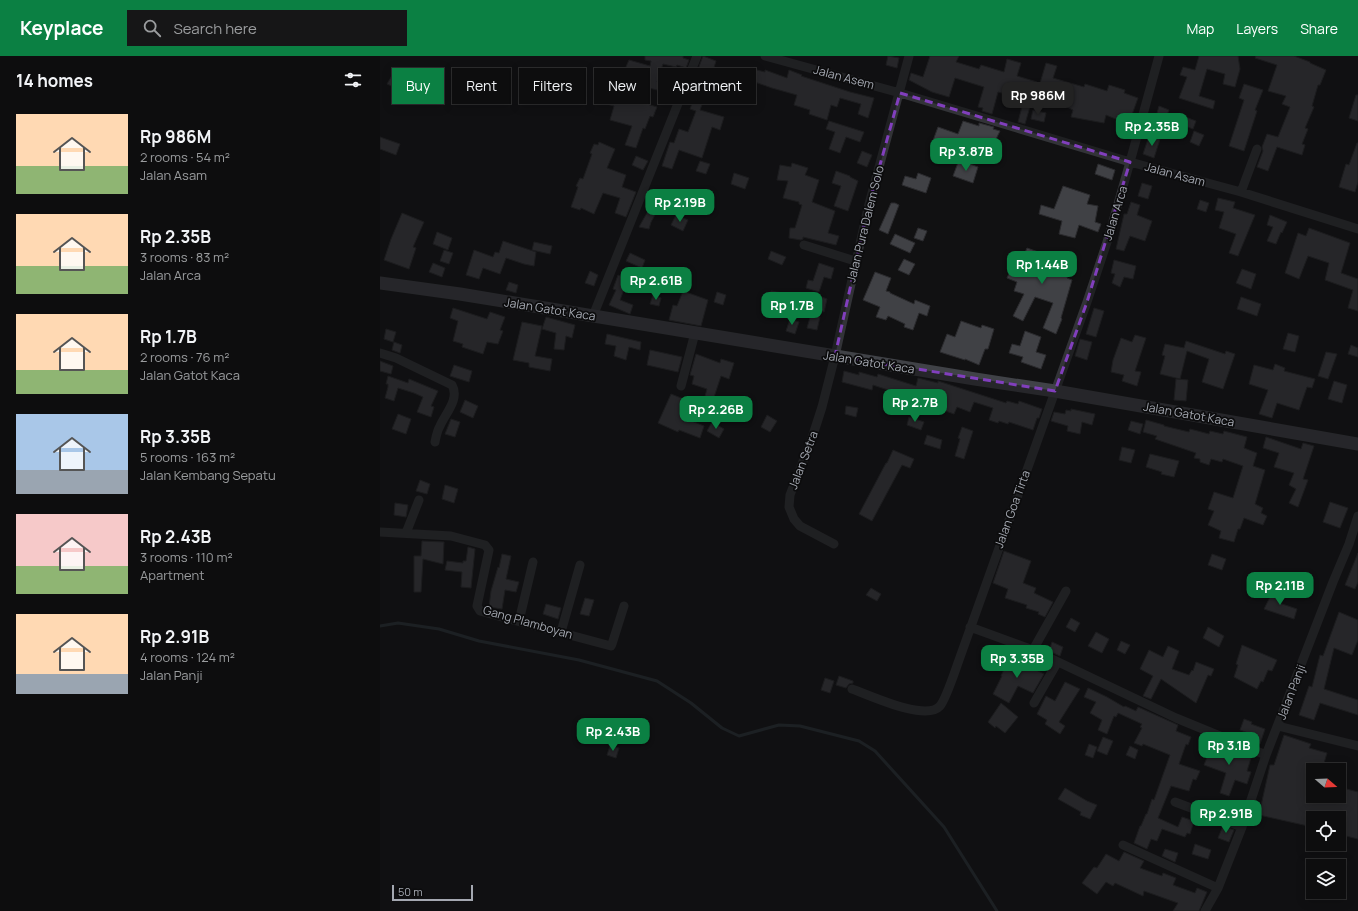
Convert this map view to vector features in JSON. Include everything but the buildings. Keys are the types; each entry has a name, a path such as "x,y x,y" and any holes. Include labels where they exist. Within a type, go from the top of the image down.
{"main road":[{"name":"Jalan Gatot Kaca","path":"380,283 460,294 1054,391 1358,444"}],"street":[{"path":"593,316 697,56"},
{"name":"Jalan Asem","path":"765,56 900,93"},
{"name":"Jalan Pura Dalem Solo","path":"835,356 868,208 909,56"},
{"name":"Jalan Arca","path":"1054,391 1089,295 1130,162 1160,56"},
{"name":"Jalan Asam","path":"900,93 1130,162 1241,192 1358,229"},
{"path":"1241,192 1256,149"},
{"path":"804,245 855,261"},
{"path":"682,386 695,333"},
{"path":"380,353 396,358 452,385 454,389 452,405 439,427 435,442"},
{"name":"Jalan Setra","path":"834,544 800,526 794,520 789,502 790,495 812,438 835,356"},
{"name":"Jalan Goa Tirta","path":"852,689 910,710 921,712 937,708 942,702 1054,391"},
{"path":"406,533 419,500"},
{"name":"Jalan Panji","path":"1205,911 1218,888 1242,828 1266,755 1333,582 1354,546 1358,516"},
{"name":"Gang Plamboyan","path":"380,532 451,536 486,545 489,550 477,606 480,611 612,645 624,606"},
{"path":"519,620 533,562"},
{"path":"561,632 580,565"},
{"path":"1033,650 1066,591"},
{"path":"970,627 1033,650 1176,718 1266,755"},
{"path":"1034,702 1057,662"},
{"path":"1278,726 1358,746"},
{"path":"1175,802 1242,828"},
{"path":"1123,845 1218,888"}],"highlighted area":[{"path":"900,93 1130,162 1087,302 1055,391 835,356 868,208"}],"waterway":[{"path":"380,626 398,623 439,629 479,641 579,660 657,681 691,703 722,728 739,736 779,725 800,726 859,741 875,751 944,827 997,911"}]}
